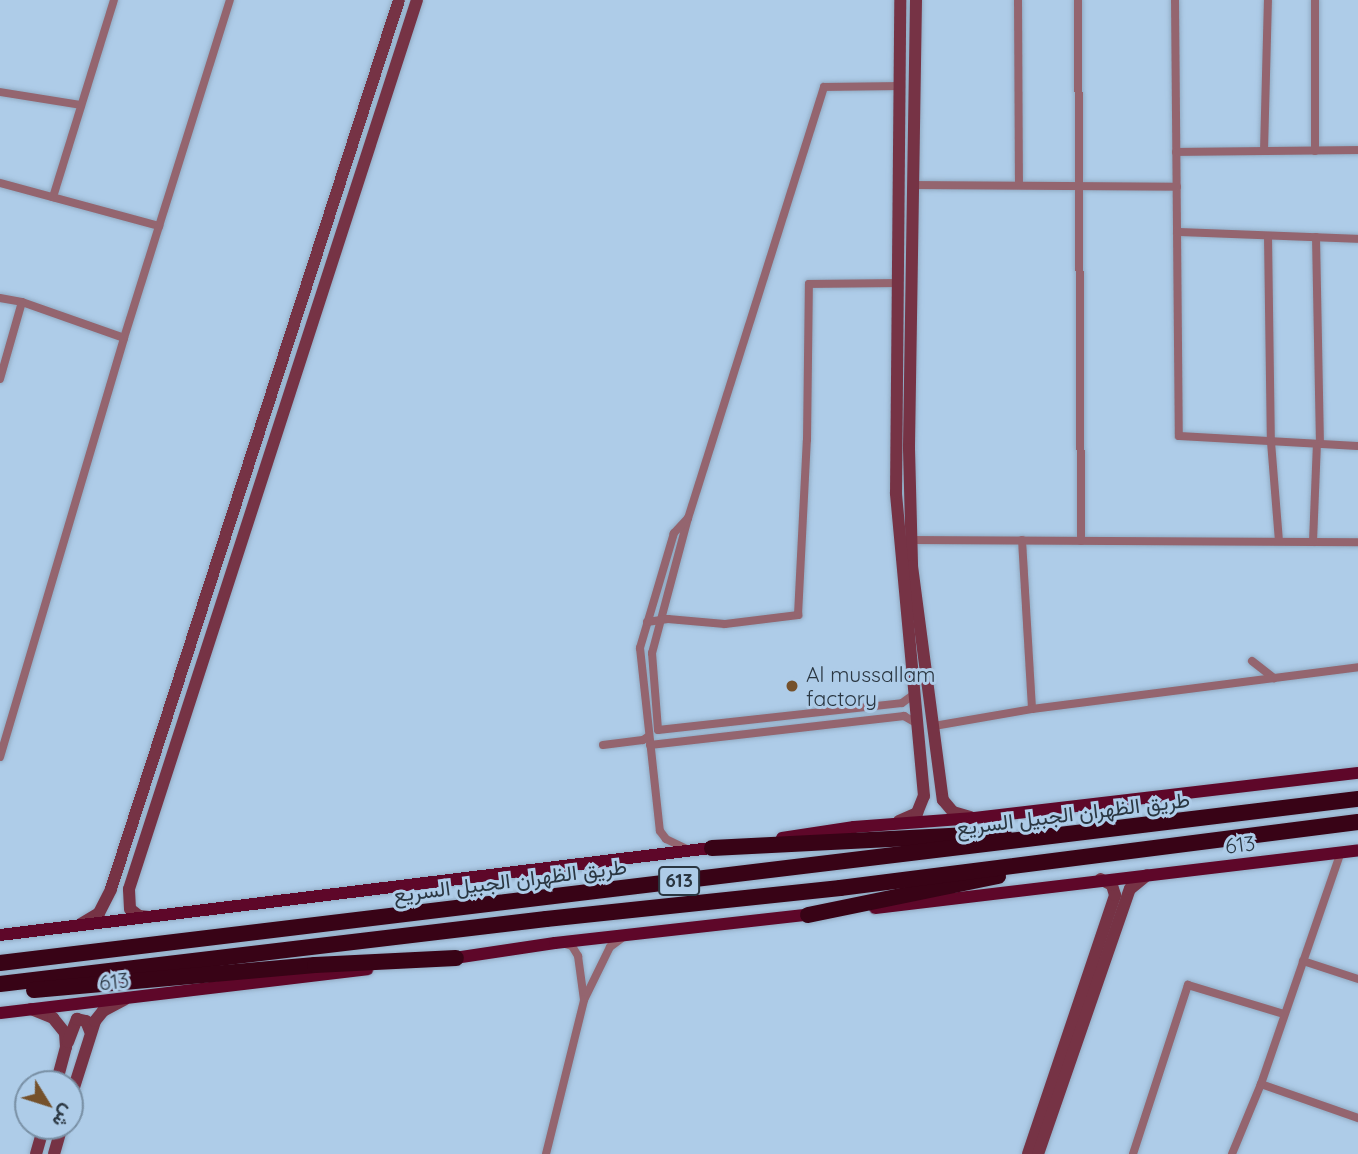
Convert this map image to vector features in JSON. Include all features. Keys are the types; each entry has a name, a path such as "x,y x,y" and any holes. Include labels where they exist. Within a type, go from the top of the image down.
{"highway":[{"name":"طريق الظهران الجبيل السريع","path":"0,962 547,895 835,864 1358,799"},
{"path":"712,848 972,835 1195,818"},
{"name":"طريق الظهران الجبيل السريع","path":"0,984 546,919 840,888 1129,849 1358,822"},
{"path":"808,915 1129,849"},
{"path":"0,991 315,965 456,958"}],"main road":[{"path":"0,935 890,824 974,818 1358,773"},
{"name":"613","path":"0,1013 124,1000 555,943 1358,850"}],"street":[{"path":"53,197 114,0"},
{"path":"0,757 124,338 230,0"},
{"path":"76,926 92,920 99,913 111,889 399,0"},
{"path":"149,917 139,916 130,909 129,889 417,0"},
{"path":"890,824 909,818 922,806 924,796 896,493 900,0"},
{"path":"916,0 909,449 912,566 943,800 953,812 974,818"},
{"path":"1018,0 1019,185"},
{"path":"1078,0 1081,541"},
{"path":"1175,0 1180,436 1358,446"},
{"path":"1264,151 1268,0"},
{"path":"1315,0 1315,151"},
{"path":"658,730 652,653 688,518 824,87 899,86"},
{"path":"0,92 81,105"},
{"path":"1176,152 1358,150"},
{"path":"340,181 347,174 352,178 342,210 342,232"},
{"path":"0,183 159,226"},
{"path":"913,185 1177,187"},
{"path":"1177,232 1358,239"},
{"path":"1268,236 1271,442 1279,541"},
{"path":"1313,542 1318,444 1317,237"},
{"path":"647,622 661,619 725,624 798,615 807,440 810,284 897,283"},
{"path":"0,298 22,302 124,338"},
{"path":"0,379 22,302"},
{"path":"294,325 282,379 288,384 295,379"},
{"path":"688,518 674,533 640,648 660,831 666,839 689,850"},
{"path":"911,540 1358,542"},
{"path":"1022,540 1032,709"},
{"path":"1252,661 1274,678"},
{"path":"934,726 1032,709 1358,667"},
{"path":"649,738 658,730 902,703 913,695"},
{"path":"827,724 842,710"},
{"path":"603,745 649,738 904,716 916,723"},
{"path":"1232,1154 1261,1084 1341,852"},
{"path":"1038,1154 1130,889 1136,880 1147,874"},
{"path":"1028,1154 1115,895 1112,885 1100,879"},
{"path":"111,889 114,898 119,900 129,889"},
{"path":"546,1154 584,1000 611,947 630,934"},
{"path":"555,943 572,946 579,956 584,1000"},
{"path":"1303,961 1358,979"},
{"path":"1133,1154 1188,985 1284,1014"},
{"path":"79,1070 90,1031 99,1015 124,1000"},
{"path":"31,1009 59,1023 65,1033 66,1047"},
{"path":"60,1070 78,1019 86,1021 90,1031"},
{"path":"1261,1084 1358,1118"}],"place":[{"name":"Al mussallam factory","path":"792,686"}]}
